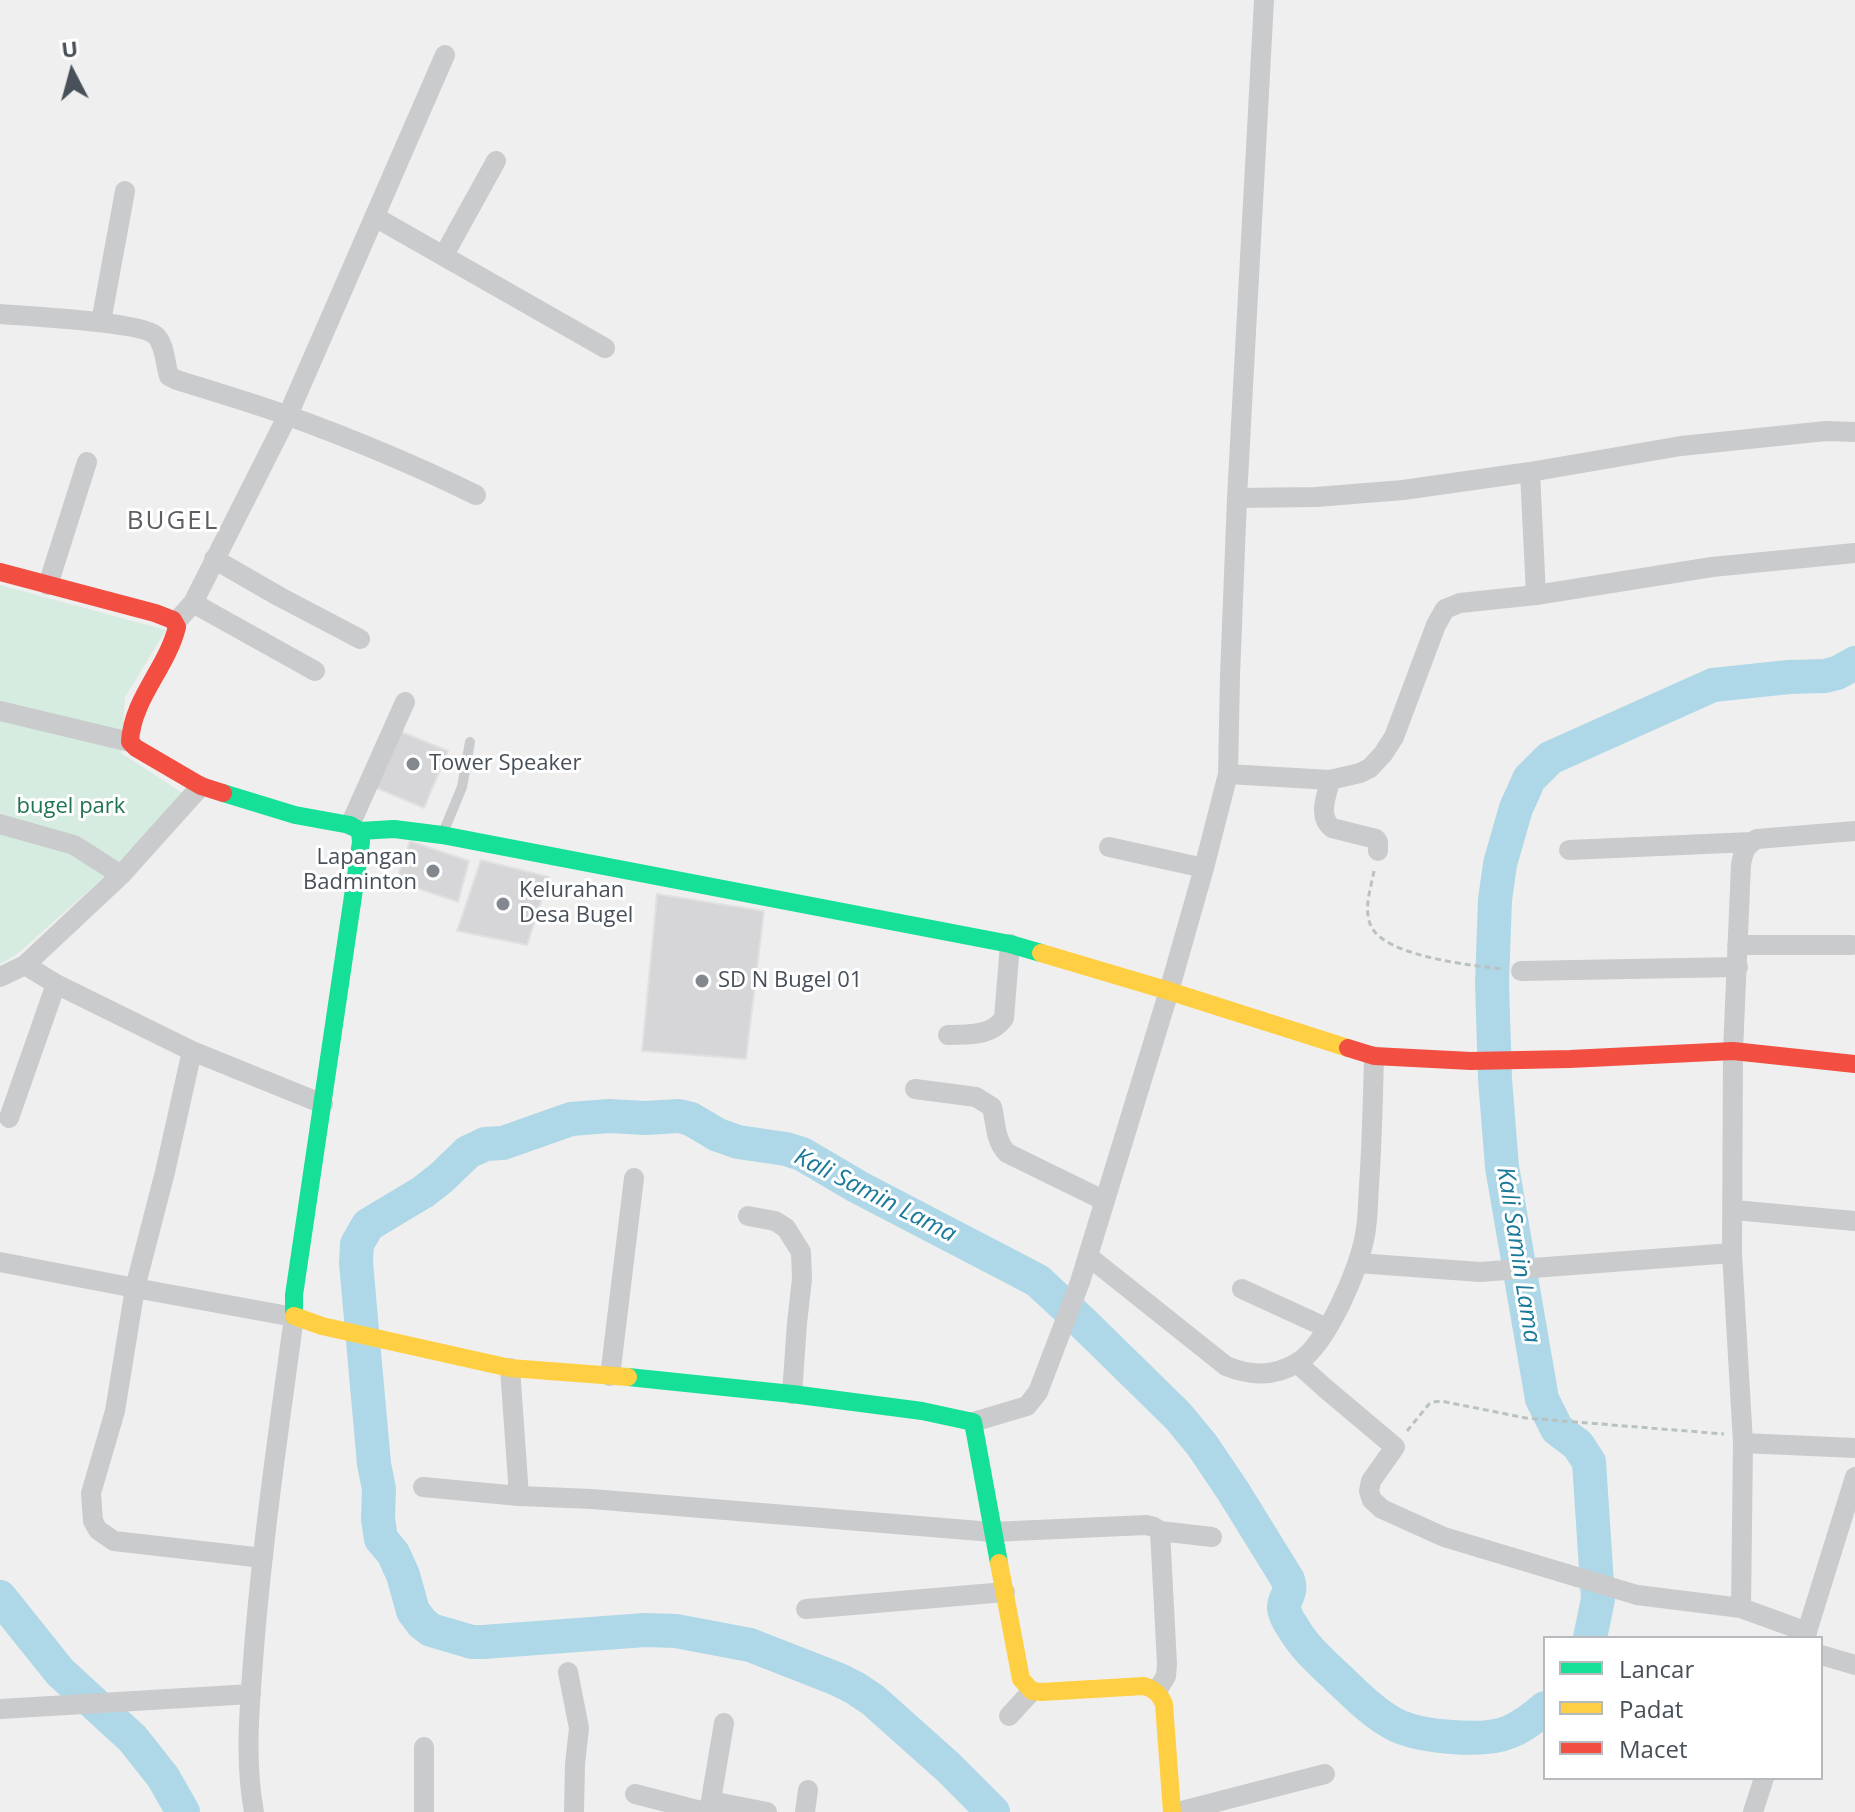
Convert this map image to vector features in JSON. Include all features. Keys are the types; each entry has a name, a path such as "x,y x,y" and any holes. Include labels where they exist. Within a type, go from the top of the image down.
{"street":[{"path":"0,1262 294,1317 510,1368 792,1394 922,1411 973,1422 1027,1406 1038,1392 1080,1282 1169,991 1228,774 1237,498 1264,0"},
{"path":"175,623 193,603 288,415 445,55"},
{"path":"444,255 496,161"},
{"path":"101,322 125,191"},
{"path":"375,217 605,348"},
{"path":"0,314 101,322 153,332 159,339 169,376 288,415 382,452 476,495"},
{"path":"1237,498 1362,494 1530,472 1681,446 1826,431 1855,432"},
{"path":"48,585 87,462"},
{"path":"1530,472 1536,595"},
{"path":"1228,774 1330,780 1370,768 1394,737 1436,625 1445,609 1460,603 1536,595 1712,567 1855,553"},
{"path":"214,559 360,639"},
{"path":"0,572 155,613 175,623 172,646 135,712 130,742"},
{"path":"193,603 315,671"},
{"path":"254,1812 249,1768 251,1694 263,1558 294,1317 294,1295 361,842 355,828 405,702"},
{"path":"0,711 130,742 201,786 295,815 355,828 442,835 1010,944 1374,1056 1485,1061 1733,1051 1855,1064"},
{"path":"1330,780 1323,815 1326,824 1376,839 1378,851"},
{"path":"0,977 25,965 121,875 201,786"},
{"path":"0,824 74,845 121,875"},
{"path":"1569,850 1751,842 1766,838 1855,831"},
{"path":"1741,1608 1742,1439 1732,1253 1733,1051 1741,865 1744,850 1751,842"},
{"path":"1109,847 1204,868"},
{"path":"948,1035 982,1033 999,1025 1004,1018 1010,944"},
{"path":"1737,945 1852,945"},
{"path":"25,965 56,984 192,1051 323,1104"},
{"path":"1521,971 1738,967"},
{"path":"9,1118 56,984"},
{"path":"192,1051 135,1288 115,1411 91,1493 93,1521 98,1530 114,1541 263,1558"},
{"path":"1088,1256 1226,1366 1244,1373 1258,1374 1297,1363 1310,1352 1344,1299 1366,1233 1374,1056"},
{"path":"915,1089 976,1097 984,1101 992,1107 997,1137 1007,1153 1105,1201"},
{"path":"610,1376 634,1178"},
{"path":"1734,1210 1855,1221"},
{"path":"748,1216 775,1221 786,1228 801,1252 802,1279 792,1394"},
{"path":"1358,1263 1480,1272 1732,1253"},
{"path":"1242,1289 1327,1328"},
{"path":"1297,1363 1395,1447 1371,1481 1369,1491 1372,1500 1382,1509 1444,1537 1637,1595 1741,1608 1806,1635 1845,1544 1855,1477"},
{"path":"510,1368 519,1496"},
{"path":"973,1422 1021,1679 1032,1691"},
{"path":"1742,1439 1855,1448"},
{"path":"423,1487 992,1532 1146,1525 1160,1531 1212,1537"},
{"path":"1157,1691 1166,1676 1167,1664 1160,1531"},
{"path":"806,1609 1005,1592"},
{"path":"1823,1656 1855,1665"},
{"path":"568,1672 579,1728 574,1812"},
{"path":"1009,1716 1032,1691 1152,1687 1164,1704 1172,1812"},
{"path":"0,1709 251,1694"},
{"path":"708,1808 724,1723"},
{"path":"424,1747 424,1812"},
{"path":"1178,1812 1325,1774"},
{"path":"1753,1812 1763,1780"},
{"path":"805,1812 808,1790"},
{"path":"635,1794 708,1808 767,1812"}],"lane":[{"path":"442,835 462,787 470,742"}],"path":[{"path":"1378,851 1367,917 1379,937 1439,960 1521,971"},
{"path":"1395,1447 1429,1404 1441,1401 1526,1418 1742,1439"}],"green space":[{"name":"bugel park","path":"0,585 166,630 125,697 121,753 184,794 103,878 16,955 0,964"}],"building":[{"name":"Tower Speaker","path":"397,730 448,751 424,808 374,787"},
{"name":"Lapangan Badminton","path":"410,841 469,861 458,902 396,881"},
{"name":"Kelurahan Desa Bugel","path":"481,860 549,877 527,945 457,931"},
{"name":"SD N Bugel 01","path":"657,894 764,911 746,1059 642,1051"}],"waterway":[{"name":"Kali Samin Lama","path":"1590,1636 1598,1599 1589,1462 1578,1445 1557,1429 1542,1399 1502,1167 1492,983 1495,900 1500,864 1516,808 1529,779 1550,758 1713,685 1825,676 1855,663"},
{"name":"Kali Samin Lama","path":"993,1812 873,1700 837,1679 750,1645 676,1631 645,1630 472,1642 431,1630 422,1623 413,1611 393,1553 381,1539 378,1519 379,1489 374,1464 356,1263 357,1244 368,1225 423,1192 468,1152 485,1144 503,1143 571,1119 679,1116 738,1142 802,1154 858,1187 1038,1281 1079,1319 1178,1416 1202,1445 1288,1580 1284,1609 1296,1633 1319,1660 1379,1714 1405,1729 1468,1738 1514,1730 1543,1710"},
{"name":"Kali Samin Lama","path":"0,1597 60,1672 133,1739 163,1777 183,1812"}],"traffic: fast":[{"path":"223,793 295,815 350,825 360,831 361,842 294,1295 294,1316"},
{"path":"360,831 394,829 442,835 1010,944 1041,953"},
{"path":"628,1377 792,1394 922,1411 973,1422 999,1563"}],"traffic: slow":[{"path":"1041,953 1348,1048"},
{"path":"294,1316 322,1326 510,1368 628,1377"},
{"path":"999,1563 1021,1679 1032,1691 1144,1686 1161,1697 1172,1812"}],"traffic: jam":[{"path":"0,572 173,620 177,627 172,642 137,712 130,742 201,786 223,793"},
{"path":"1348,1048 1374,1056 1471,1061 1733,1051 1855,1064"}],"place":[{"name":"Tower Speaker","path":"413,764"},
{"name":"Lapangan Badminton","path":"433,871"},
{"name":"Kelurahan Desa Bugel","path":"503,904"},
{"name":"SD N Bugel 01","path":"702,981"}],"district":[{"name":"BUGEL","path":"173,522"}]}
